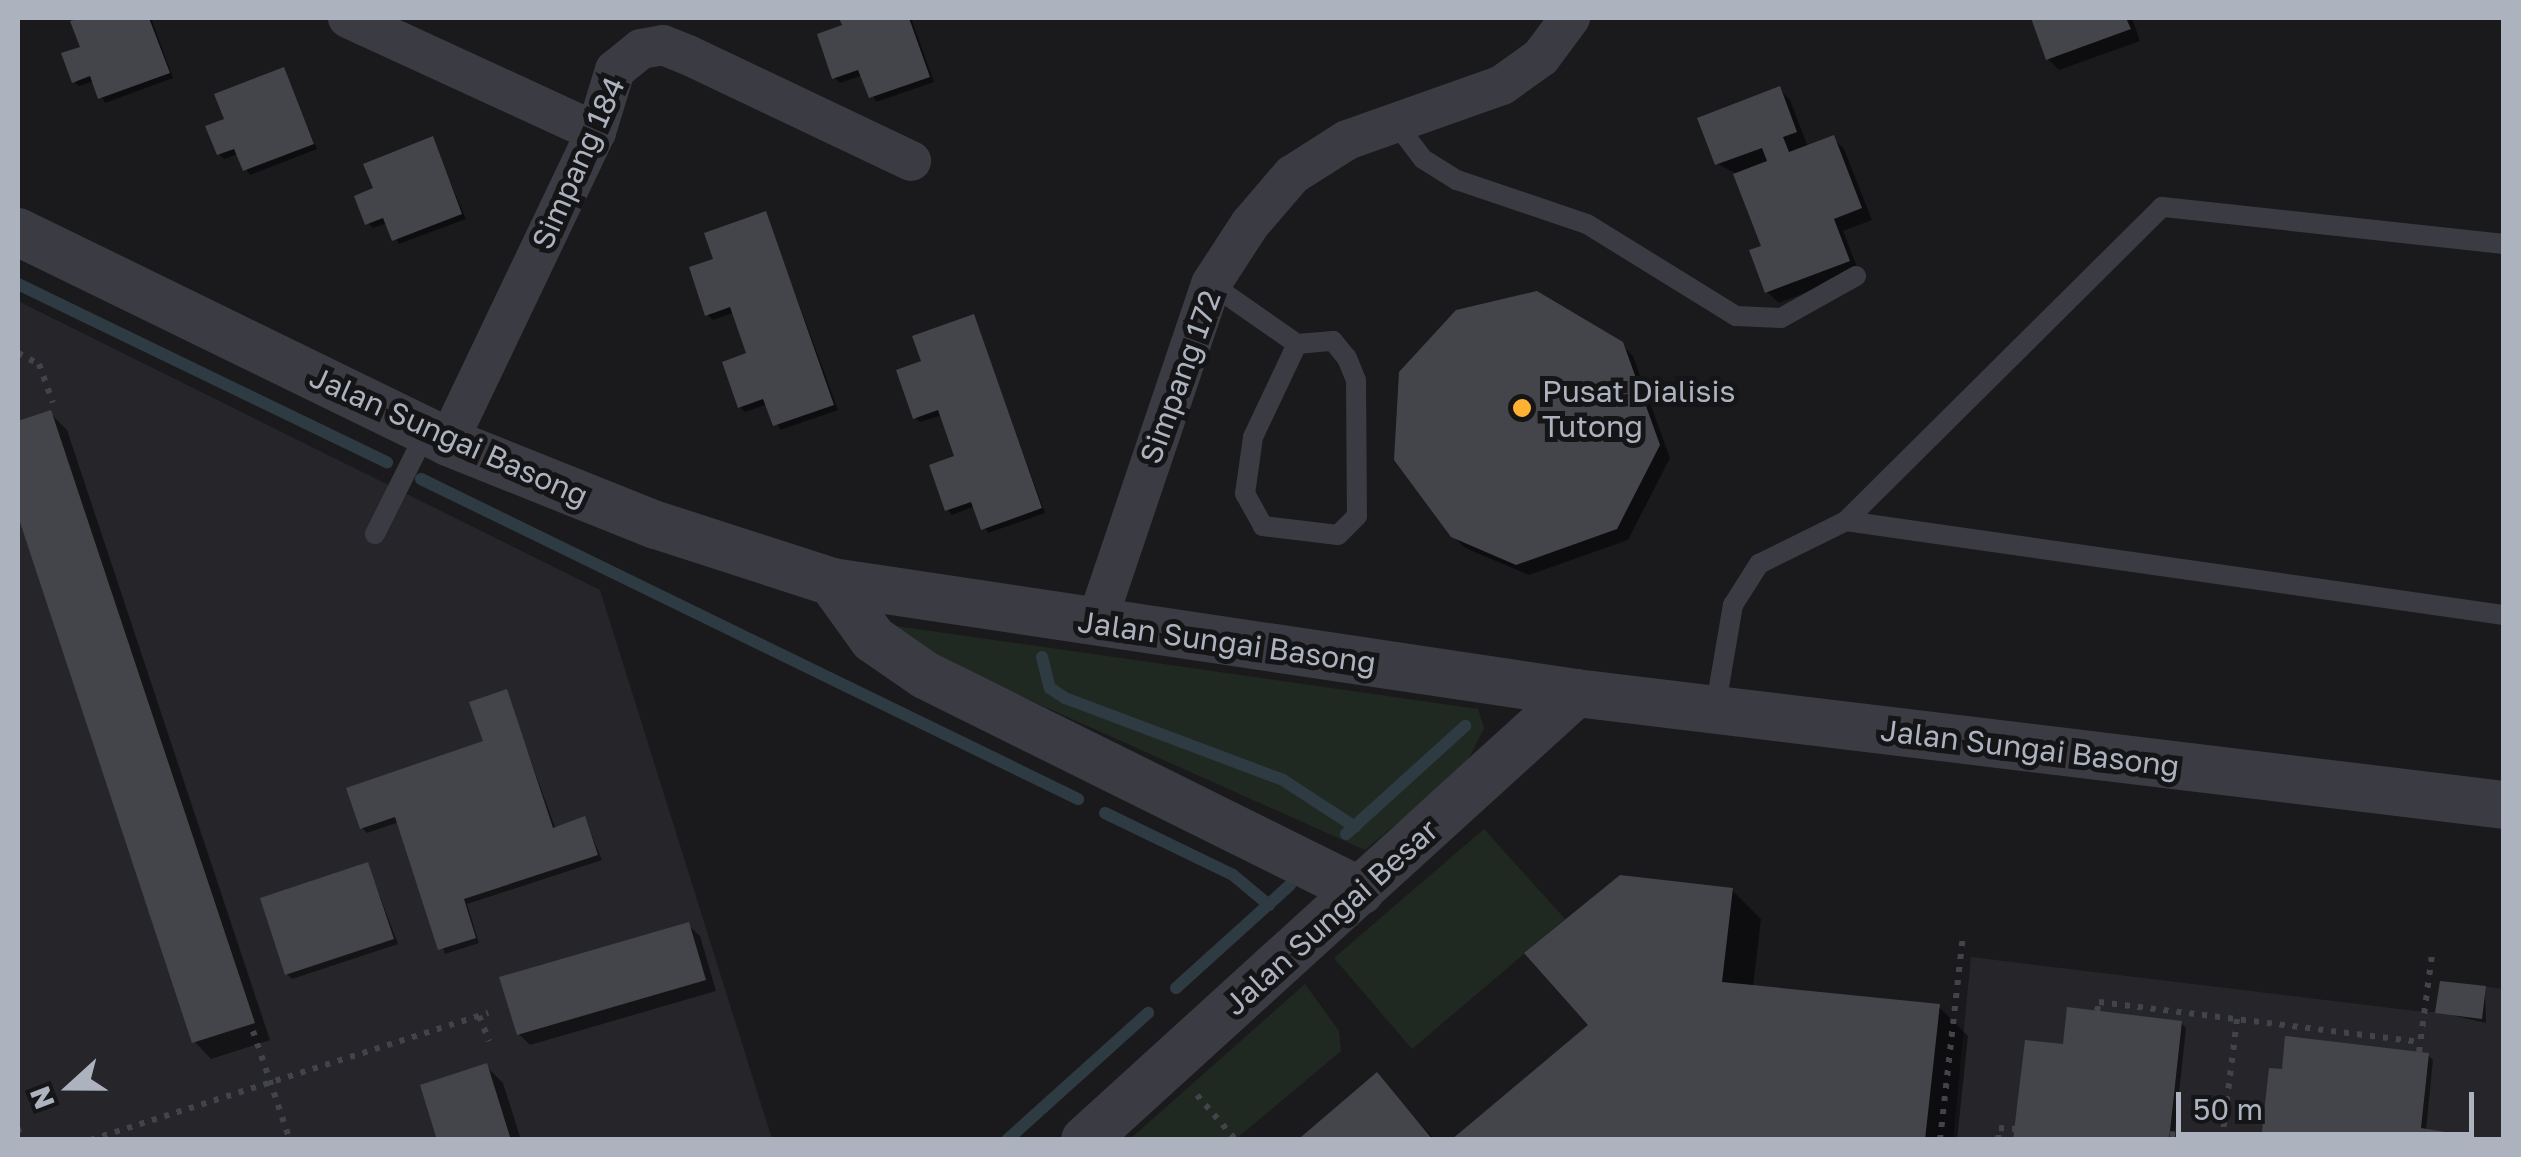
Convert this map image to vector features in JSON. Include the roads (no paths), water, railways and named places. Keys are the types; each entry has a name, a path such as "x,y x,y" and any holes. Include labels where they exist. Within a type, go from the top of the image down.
{"street":[{"path":"348,18 596,132"},
{"name":"Simpang 172","path":"1096,624 1211,284 1292,175 1346,140 1398,126 1502,85 1541,57 1570,18"},
{"name":"Simpang 184","path":"437,437 596,132 615,70 641,49 663,44 911,161"},
{"name":"Jalan Sungai Basong","path":"18,232 437,437 656,525 832,582 1576,693 2504,805"},
{"path":"832,582 873,639 925,674 1360,892"},
{"name":"Jalan Sungai Besar","path":"1085,1140 1576,693"}],"lane":[{"path":"1398,126 1423,158 1457,180 1587,224 1736,316 1781,318 1856,276"},
{"path":"1715,710 1734,605 1759,564 1846,521 2162,208 2504,244"},
{"path":"1211,284 1297,344 1332,342 1356,380 1357,516 1338,535 1263,526 1244,494 1253,438 1297,344"},
{"path":"375,534 437,437"},
{"path":"1846,521 2504,615"}],"waterway":[{"path":"18,284 387,462"},
{"path":"421,479 1078,799"},
{"path":"1042,657 1050,688 1065,698 1283,780 1355,827"},
{"path":"1346,834 1465,726"},
{"path":"1105,813 1233,875 1269,905"},
{"path":"1176,988 1290,885"},
{"path":"1007,1140 1148,1013"}],"place":[{"name":"Pusat Dialisis Tutong","path":"1522,408"}]}
